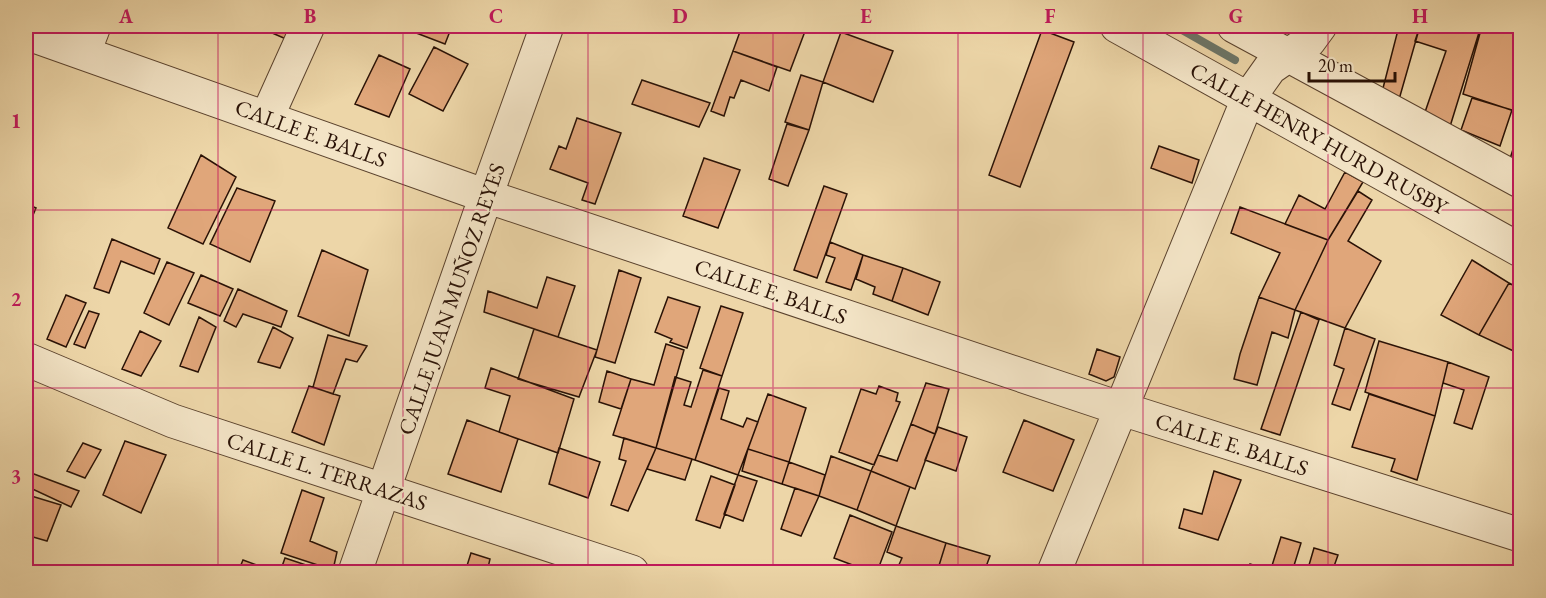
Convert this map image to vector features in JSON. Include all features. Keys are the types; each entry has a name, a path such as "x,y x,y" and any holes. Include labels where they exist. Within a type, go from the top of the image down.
{"street":[{"path":"267,117 308,26"},
{"name":"CALLE JUAN MUÑOZ REYES","path":"355,573 547,26"},
{"name":"CALLE HENRY HURD RUSBY","path":"1117,26 1521,249"},
{"path":"1234,26 1521,181"},
{"path":"1054,573 1248,99 1270,68 1309,41 1320,26"},
{"name":"CALLE E. BALLS","path":"26,33 89,39 267,117 486,196 1122,409 1521,535"},
{"name":"CALLE L. TERRAZAS","path":"26,359 173,421 632,573"}],"building":[{"path":"256,26 292,26 286,39"},
{"path":"371,26 389,26 386,33"},
{"path":"398,26 452,26 445,44"},
{"path":"742,26 807,26 790,71 733,51"},
{"path":"1399,26 1420,26 1398,103 1382,92"},
{"path":"1420,26 1481,26 1448,133 1423,118 1446,51 1415,41"},
{"path":"1482,26 1520,26 1520,113 1463,94"},
{"path":"1042,30 1074,42 1020,187 989,175"},
{"path":"841,32 893,51 873,102 823,82"},
{"path":"434,47 468,64 443,111 409,94"},
{"path":"733,51 777,67 769,91 741,80 734,98 730,97 724,116 711,111"},
{"path":"379,55 410,69 389,117 355,104"},
{"path":"801,75 823,82 809,130 785,122"},
{"path":"642,80 710,103 699,127 632,104"},
{"path":"1472,98 1512,110 1500,146 1461,130"},
{"path":"577,118 621,133 595,204 582,200 588,183 550,169 559,146 566,149"},
{"path":"787,124 809,130 788,186 769,179"},
{"path":"1520,127 1520,169 1509,162"},
{"path":"1159,146 1199,160 1192,183 1151,168"},
{"path":"201,155 236,177 203,244 168,228"},
{"path":"704,158 740,170 718,228 683,216"},
{"path":"1345,172 1363,182 1328,240 1285,224 1299,195 1325,209"},
{"path":"824,186 847,194 817,278 794,270"},
{"path":"237,188 275,201 250,262 210,244"},
{"path":"1358,191 1372,200 1348,241 1381,261 1345,328 1295,310 1328,240"},
{"path":"26,204 36,208 28,227 26,226"},
{"path":"1240,207 1328,240 1295,310 1259,297 1280,253 1231,233"},
{"path":"112,239 160,259 154,274 121,261 109,293 94,288"},
{"path":"830,242 863,255 851,290 826,282 835,258 826,255"},
{"path":"322,250 368,270 349,336 298,316"},
{"path":"863,255 903,268 892,301 873,294 875,287 856,279"},
{"path":"1472,260 1509,283 1479,335 1441,315"},
{"path":"167,262 194,273 169,325 144,313"},
{"path":"903,268 940,282 928,315 892,301"},
{"path":"619,270 641,278 615,363 595,357"},
{"path":"201,275 233,289 220,316 188,303"},
{"path":"547,277 575,286 558,337 484,312 488,291 537,308"},
{"path":"1509,283 1520,289 1520,354 1479,335"},
{"path":"238,289 287,311 281,327 243,314 236,327 224,321"},
{"path":"66,295 86,303 66,347 47,339"},
{"path":"668,297 700,307 687,348 670,342 672,339 655,332"},
{"path":"1259,297 1295,310 1288,338 1272,332 1257,385 1234,379"},
{"path":"721,306 743,313 722,376 700,368"},
{"path":"89,311 99,314 85,348 74,344"},
{"path":"1301,312 1319,320 1280,435 1261,429"},
{"path":"199,317 216,327 198,372 180,366"},
{"path":"273,327 293,338 280,368 258,362"},
{"path":"1345,328 1375,339 1350,410 1332,404 1344,369 1334,365"},
{"path":"534,329 597,350 579,397 518,379"},
{"path":"140,331 161,341 141,376 122,369"},
{"path":"328,335 367,346 357,362 346,359 333,394 313,387"},
{"path":"1379,341 1448,362 1435,416 1365,392"},
{"path":"666,344 684,350 656,448 613,435 631,379 654,385"},
{"path":"1097,349 1120,357 1114,377 1106,381 1089,374"},
{"path":"1448,362 1489,377 1472,429 1454,423 1464,390 1443,383"},
{"path":"491,368 574,399 558,453 499,432 510,396 485,388"},
{"path":"1520,368 1520,388 1513,385"},
{"path":"703,370 722,376 695,460 656,448 675,377 691,382 684,405 691,407"},
{"path":"607,371 631,379 621,409 599,402"},
{"path":"926,383 949,389 935,434 911,424"},
{"path":"309,386 340,396 324,445 292,432"},
{"path":"879,386 898,393 896,401 900,402 874,465 839,452 861,389 876,394"},
{"path":"719,388 729,391 721,419 743,427 747,418 758,422 738,475 695,460"},
{"path":"768,394 806,408 789,462 748,449"},
{"path":"1369,394 1435,416 1417,480 1391,471 1395,459 1352,447"},
{"path":"26,408 33,410 26,427"},
{"path":"467,420 518,439 501,492 448,474"},
{"path":"1024,420 1074,440 1053,491 1003,472"},
{"path":"911,424 935,434 915,489 871,471 878,455 897,461"},
{"path":"938,427 967,437 956,471 925,460"},
{"path":"624,438 656,448 628,511 611,505 626,461 619,459"},
{"path":"125,441 166,455 141,513 103,495"},
{"path":"83,443 101,450 85,478 67,471"},
{"path":"559,448 600,462 588,498 549,484"},
{"path":"656,448 692,459 685,480 647,469"},
{"path":"748,449 789,462 782,484 742,471"},
{"path":"831,456 871,471 857,510 819,496"},
{"path":"789,462 825,475 819,496 782,484"},
{"path":"26,471 79,491 71,507 26,486"},
{"path":"871,471 910,487 896,526 857,510"},
{"path":"1214,471 1241,480 1218,540 1179,528 1184,509 1202,514"},
{"path":"738,475 757,481 743,521 724,514"},
{"path":"711,476 735,485 720,528 696,520"},
{"path":"795,488 819,496 801,536 781,529"},
{"path":"302,490 324,498 310,541 337,552 333,570 281,553"},
{"path":"28,495 61,505 47,541 26,535"},
{"path":"850,515 892,532 877,572 871,572 834,558"},
{"path":"896,526 946,543 937,572 917,572 898,567 902,558 887,552"},
{"path":"1281,537 1301,543 1292,572 1270,572"},
{"path":"946,543 990,556 984,572 937,572"},
{"path":"1314,548 1338,555 1332,572 1307,572"},
{"path":"471,553 490,559 487,572 465,572"},
{"path":"285,558 324,571 324,572 280,572"},
{"path":"243,560 276,572 238,572"},
{"path":"1250,564 1269,570 1269,572 1247,572"}],"waterway":[{"path":"1175,26 1235,60"}]}
